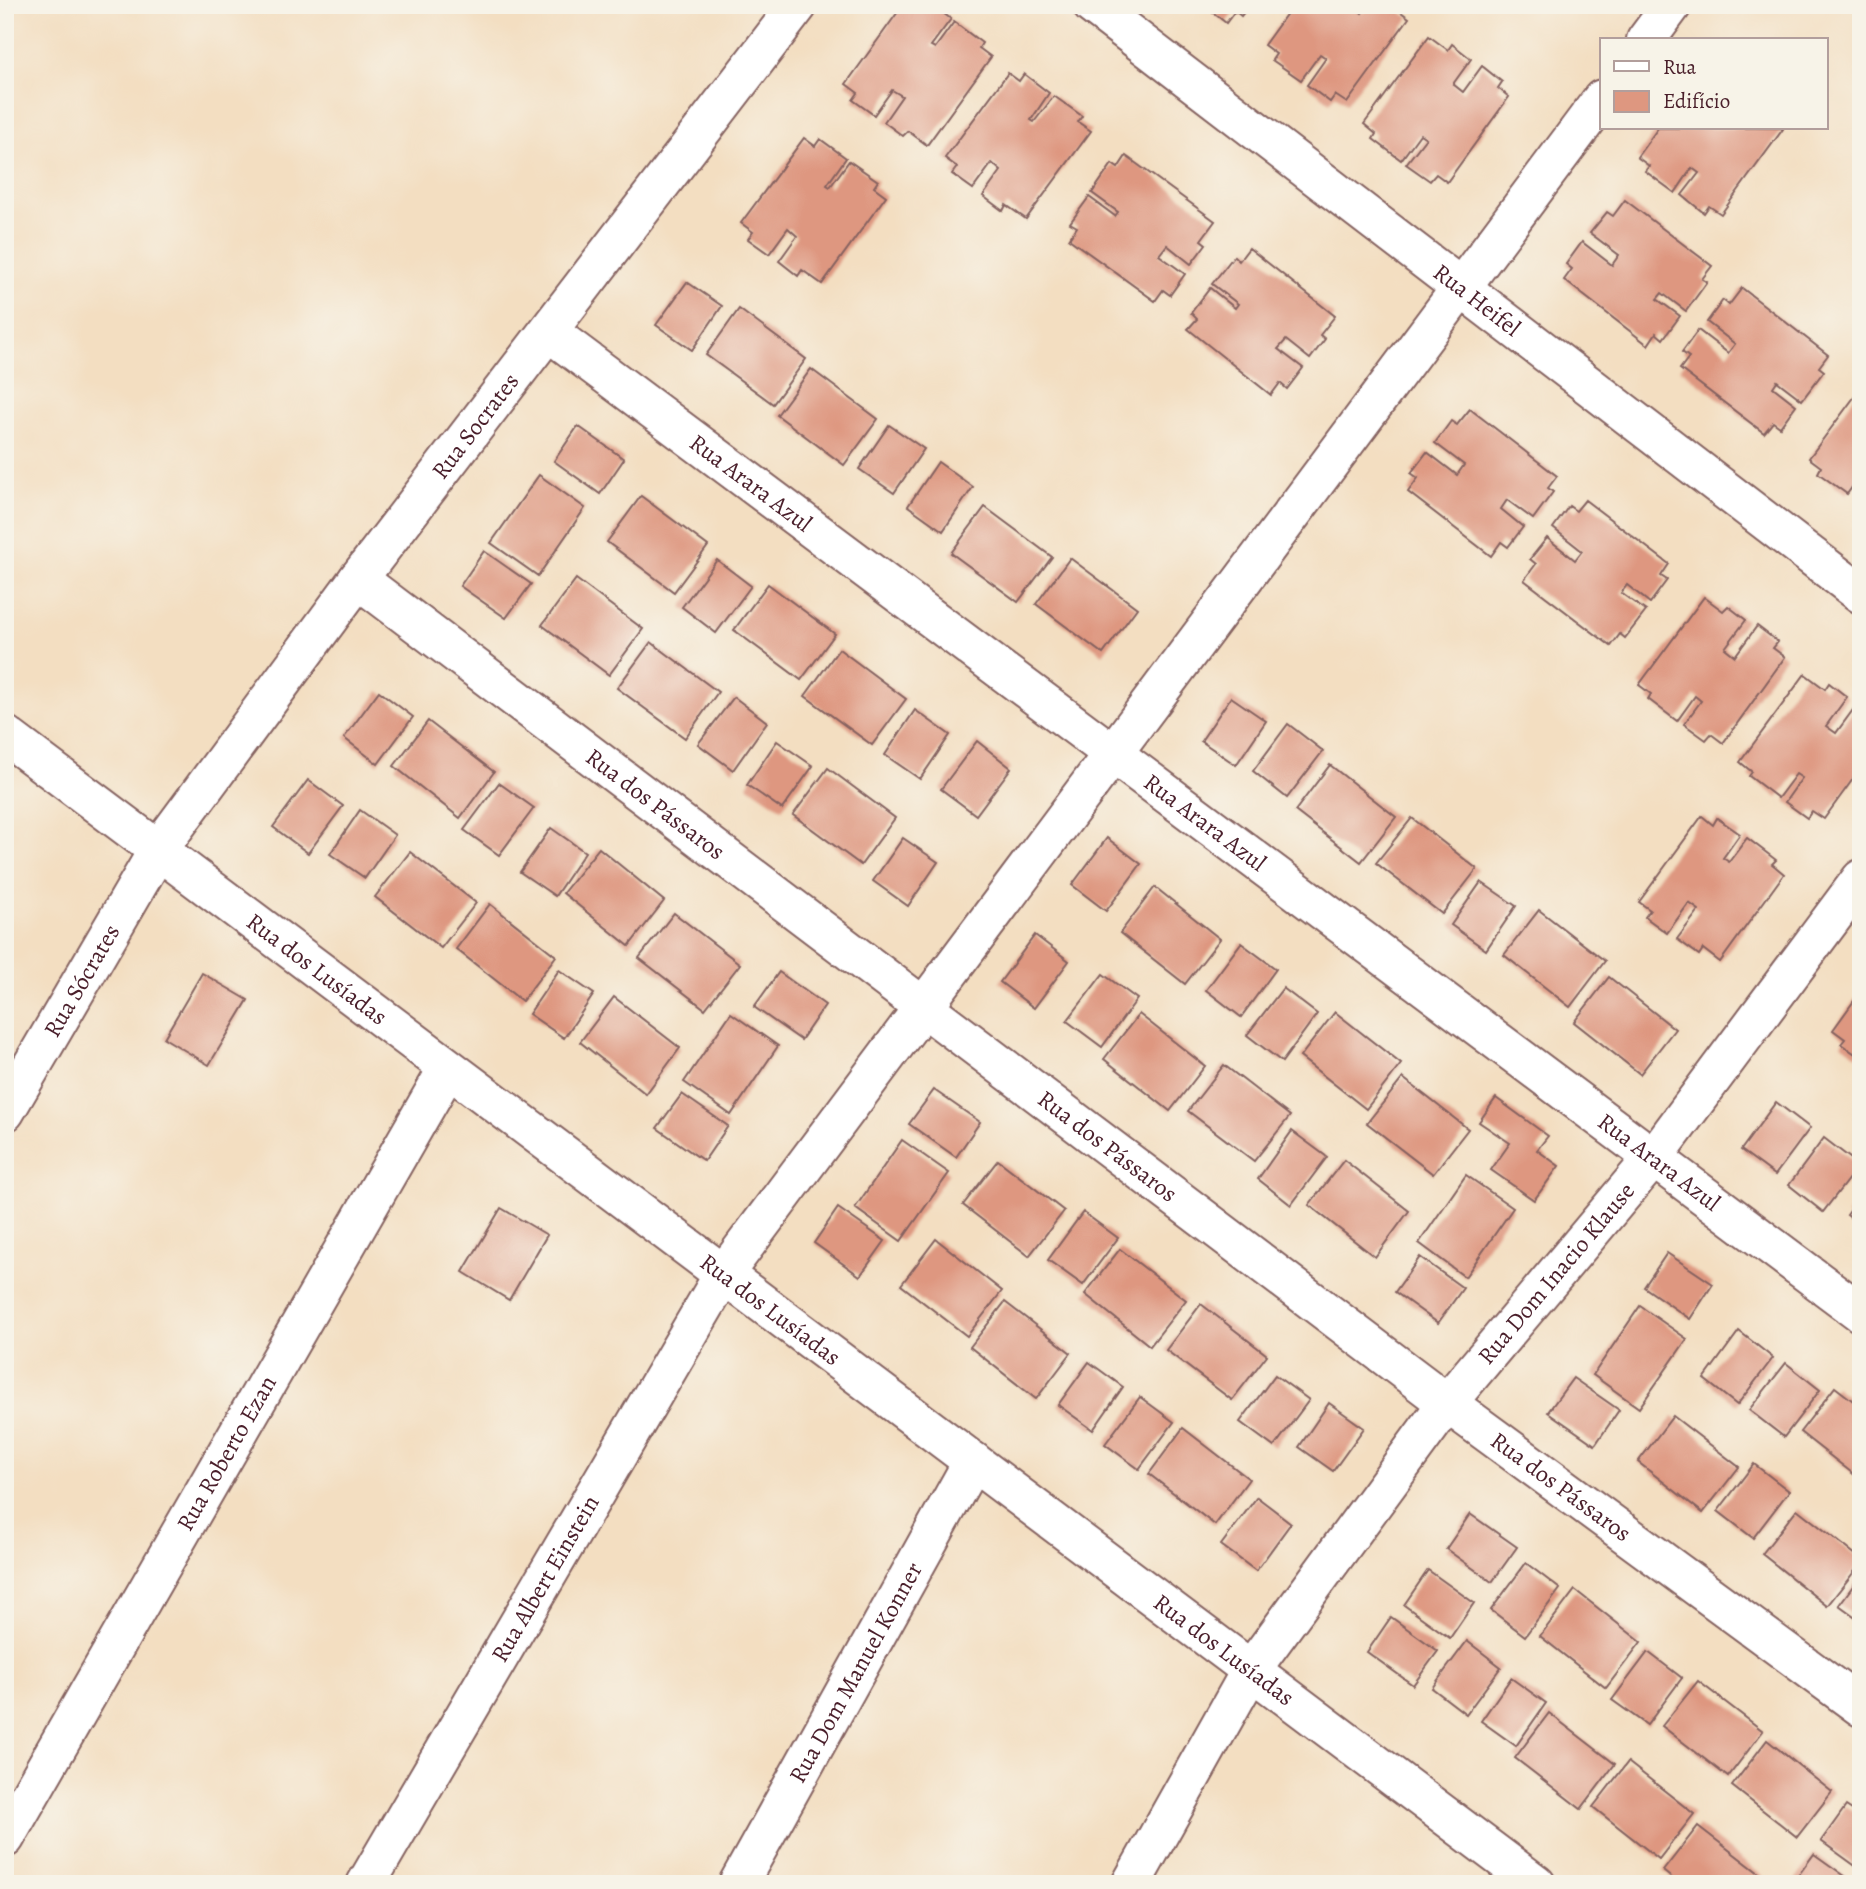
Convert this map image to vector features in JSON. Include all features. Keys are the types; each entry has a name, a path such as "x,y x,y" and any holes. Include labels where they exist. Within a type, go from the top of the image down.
{"street":[{"name":"Rua Socrates","path":"158,850 358,579 798,5"},
{"name":"Rua Heifel","path":"1092,5 1861,594"},
{"path":"1647,38 1672,5"},
{"name":"Rua Albert Einstein","path":"366,1884 723,1275 1600,102"},
{"name":"Rua Arara Azul","path":"549,332 1861,1312"},
{"name":"Rua dos Pássaros","path":"358,579 1447,1403 1861,1707"},
{"name":"Rua dos Lusíadas","path":"5,735 1251,1670 1529,1882"},
{"name":"Rua Sócrates","path":"5,1112 158,850"},
{"name":"Rua Dom Inacio Klause","path":"1130,1884 1251,1670 1447,1403 1653,1158 1861,879"},
{"name":"Rua Roberto Ezan","path":"5,1838 448,1068"},
{"name":"Rua Dom Manuel Konner","path":"738,1884 973,1461"}],"building":[{"path":"903,5 932,5 951,19 931,46 935,48 954,22 982,43 979,48 991,57 927,145 908,131 903,136 884,122 902,96 892,90 874,115 853,100 858,93 846,84"},
{"path":"1204,5 1250,5 1241,16 1235,11 1226,23"},
{"path":"1293,5 1353,5 1362,13 1368,5 1400,5 1397,9 1409,18 1347,103 1335,95 1330,102 1307,85 1326,58 1320,54 1301,80 1272,60 1276,54 1264,45"},
{"path":"1429,36 1448,50 1452,44 1471,59 1453,84 1463,92 1482,66 1502,82 1498,88 1509,97 1447,182 1436,174 1430,181 1406,164 1426,138 1420,134 1401,160 1373,139 1376,134 1364,124"},
{"path":"1008,73 1019,81 1024,74 1049,93 1031,120 1034,122 1054,96 1082,116 1078,122 1091,131 1026,219 1006,205 1003,211 983,196 1001,171 992,163 973,189 952,174 957,167 945,158"},
{"path":"1657,130 1782,130 1721,214 1709,206 1704,213 1682,195 1699,173 1692,168 1675,193 1645,171 1649,166 1637,157"},
{"path":"804,138 815,146 820,139 846,158 827,185 830,187 849,161 878,181 874,187 886,196 822,284 802,270 798,276 779,261 797,236 788,228 769,254 748,239 753,232 741,223"},
{"path":"1126,156 1215,221 1201,240 1206,244 1191,264 1167,245 1159,255 1185,274 1170,295 1163,290 1155,301 1069,239 1077,227 1070,223 1089,197 1115,216 1118,212 1092,193 1112,164 1118,168"},
{"path":"1625,200 1712,266 1702,279 1707,282 1686,311 1662,293 1657,299 1680,316 1663,339 1656,333 1648,345 1564,280 1572,269 1566,264 1582,242 1612,265 1619,255 1590,233 1607,212 1613,216"},
{"path":"1249,248 1335,316 1320,335 1325,339 1310,359 1286,340 1278,349 1303,368 1287,389 1280,383 1271,395 1188,329 1197,319 1191,313 1210,288 1235,308 1238,304 1212,284 1234,256 1239,261"},
{"path":"687,282 722,306 692,350 656,325"},
{"path":"1742,288 1828,355 1819,367 1824,371 1802,400 1777,381 1773,387 1796,405 1780,427 1773,422 1764,433 1680,369 1689,357 1682,352 1698,330 1728,353 1735,344 1707,322 1723,300 1729,305"},
{"path":"739,309 806,359 773,404 706,355"},
{"path":"811,369 878,419 844,465 777,415"},
{"path":"1861,388 1861,475 1847,494 1818,473 1821,467 1809,458"},
{"path":"1470,409 1557,476 1548,488 1553,492 1533,519 1507,500 1501,509 1523,527 1508,547 1501,542 1491,556 1408,492 1418,478 1411,473 1427,452 1457,475 1464,465 1435,443 1451,421 1457,425"},
{"path":"889,425 924,449 894,493 859,469"},
{"path":"578,426 624,459 600,494 554,461"},
{"path":"938,462 973,487 943,531 908,506"},
{"path":"539,475 585,508 538,576 491,543"},
{"path":"641,496 708,546 674,592 607,542"},
{"path":"1585,500 1669,564 1661,576 1667,580 1650,603 1627,585 1621,593 1646,611 1625,638 1620,634 1611,646 1524,580 1536,564 1530,559 1547,538 1575,560 1582,551 1553,528 1569,506 1576,511"},
{"path":"985,507 1052,557 1018,602 951,553"},
{"path":"484,551 531,584 506,618 460,586"},
{"path":"1070,558 1137,608 1103,654 1036,604"},
{"path":"717,560 751,586 716,633 682,607"},
{"path":"576,579 643,629 609,675 542,625"},
{"path":"768,584 835,634 801,680 734,630"},
{"path":"1704,597 1723,611 1728,606 1746,620 1725,648 1735,656 1757,626 1778,642 1773,648 1785,657 1723,743 1711,734 1706,740 1684,724 1701,701 1695,696 1677,721 1648,699 1651,694 1639,685"},
{"path":"651,642 718,692 685,738 617,688"},
{"path":"839,649 906,699 872,745 805,696"},
{"path":"1805,674 1825,689 1829,683 1847,697 1826,726 1836,733 1858,703 1861,705 1861,768 1824,819 1812,811 1807,818 1785,802 1802,778 1796,774 1778,798 1749,776 1752,772 1740,762"},
{"path":"379,691 413,717 378,764 344,738"},
{"path":"734,697 767,722 733,770 698,744"},
{"path":"1231,697 1266,721 1236,765 1201,741"},
{"path":"915,710 950,735 920,779 885,755"},
{"path":"428,721 494,772 460,818 394,766"},
{"path":"1288,724 1323,751 1287,798 1253,771"},
{"path":"777,741 813,766 782,809 747,785"},
{"path":"977,741 1011,768 976,815 941,789"},
{"path":"1330,765 1396,817 1361,862 1295,811"},
{"path":"828,768 895,818 861,865 793,815"},
{"path":"308,780 343,806 308,853 273,827"},
{"path":"499,783 534,808 499,855 464,830"},
{"path":"360,810 395,835 365,878 330,854"},
{"path":"1702,816 1713,825 1717,818 1740,834 1723,858 1729,862 1747,838 1776,860 1772,864 1784,874 1720,962 1703,949 1699,955 1677,939 1699,910 1689,903 1667,933 1645,917 1650,910 1639,902"},
{"path":"1412,818 1477,869 1442,914 1376,863"},
{"path":"551,828 585,852 555,896 520,872"},
{"path":"903,838 938,862 908,906 873,881"},
{"path":"1107,838 1141,864 1106,911 1072,885"},
{"path":"599,848 664,901 629,946 563,893"},
{"path":"410,852 476,903 441,948 375,897"},
{"path":"1481,882 1516,906 1486,950 1451,925"},
{"path":"1155,887 1220,939 1185,984 1120,933"},
{"path":"490,904 556,956 522,1001 456,949"},
{"path":"1539,910 1605,961 1570,1007 1504,955"},
{"path":"674,913 740,964 705,1009 639,958"},
{"path":"1035,935 1069,961 1034,1008 1000,982"},
{"path":"1241,943 1276,969 1241,1017 1206,990"},
{"path":"559,970 594,994 564,1038 529,1014"},
{"path":"779,972 825,1005 801,1040 754,1007"},
{"path":"202,973 248,1000 209,1065 164,1038"},
{"path":"1103,974 1137,999 1102,1047 1067,1021"},
{"path":"1609,977 1675,1029 1640,1074 1574,1022"},
{"path":"1283,988 1317,1014 1282,1062 1247,1035"},
{"path":"1861,991 1861,1058 1841,1044 1845,1039 1833,1030"},
{"path":"614,997 680,1048 646,1094 580,1042"},
{"path":"1335,1012 1401,1064 1366,1109 1300,1057"},
{"path":"731,1013 778,1046 731,1115 684,1082"},
{"path":"1139,1014 1205,1066 1170,1111 1104,1059"},
{"path":"1224,1065 1290,1116 1254,1161 1188,1111"},
{"path":"1403,1078 1468,1129 1433,1174 1367,1123"},
{"path":"934,1090 980,1122 956,1157 909,1124"},
{"path":"682,1094 728,1126 704,1161 657,1128"},
{"path":"1496,1098 1548,1136 1537,1150 1559,1166 1534,1200 1491,1170 1510,1143 1479,1122"},
{"path":"1776,1102 1810,1128 1775,1175 1741,1150"},
{"path":"1292,1131 1327,1157 1291,1205 1258,1179"},
{"path":"1824,1138 1859,1165 1823,1212 1789,1185"},
{"path":"902,1140 949,1173 901,1241 855,1208"},
{"path":"998,1160 1064,1211 1029,1256 963,1205"},
{"path":"1344,1160 1409,1211 1375,1257 1309,1205"},
{"path":"1466,1175 1513,1208 1465,1277 1419,1243"},
{"path":"1861,1196 1861,1226 1847,1215"},
{"path":"501,1208 547,1235 509,1300 463,1272"},
{"path":"838,1208 885,1241 860,1276 814,1243"},
{"path":"1083,1212 1118,1238 1083,1285 1048,1260"},
{"path":"936,1239 1002,1291 967,1336 901,1285"},
{"path":"1120,1249 1186,1300 1150,1346 1085,1294"},
{"path":"1667,1253 1713,1284 1690,1319 1644,1287"},
{"path":"1420,1257 1463,1288 1438,1323 1395,1292"},
{"path":"1005,1302 1071,1353 1036,1399 970,1347"},
{"path":"1201,1304 1267,1355 1232,1400 1166,1350"},
{"path":"1640,1306 1687,1339 1639,1408 1593,1375"},
{"path":"1739,1331 1773,1358 1737,1405 1704,1379"},
{"path":"1089,1362 1123,1387 1093,1430 1058,1405"},
{"path":"1786,1363 1820,1390 1784,1437 1749,1410"},
{"path":"1275,1375 1309,1400 1274,1447 1240,1422"},
{"path":"1573,1378 1619,1410 1595,1445 1548,1412"},
{"path":"1835,1387 1861,1407 1861,1480 1800,1432"},
{"path":"1140,1397 1174,1422 1139,1469 1105,1444"},
{"path":"1329,1403 1364,1428 1333,1471 1299,1447"},
{"path":"1673,1416 1739,1467 1703,1513 1638,1462"},
{"path":"1183,1428 1249,1479 1215,1525 1149,1474"},
{"path":"1754,1464 1789,1491 1753,1538 1718,1511"},
{"path":"1257,1497 1291,1523 1256,1571 1221,1545"},
{"path":"1797,1509 1861,1559 1861,1563 1827,1606 1762,1554"},
{"path":"1470,1514 1517,1547 1492,1582 1446,1549"},
{"path":"1526,1563 1560,1589 1525,1636 1491,1610"},
{"path":"1428,1570 1474,1603 1450,1638 1404,1605"},
{"path":"1861,1575 1861,1621 1839,1605"},
{"path":"1575,1590 1641,1642 1606,1688 1540,1636"},
{"path":"1391,1617 1438,1651 1413,1685 1367,1652"},
{"path":"1467,1641 1501,1667 1466,1714 1432,1688"},
{"path":"1648,1652 1682,1678 1647,1725 1612,1700"},
{"path":"1511,1678 1546,1703 1516,1746 1481,1721"},
{"path":"1698,1681 1763,1731 1728,1777 1662,1726"},
{"path":"1549,1713 1615,1764 1581,1809 1515,1758"},
{"path":"1767,1740 1832,1792 1797,1837 1732,1786"},
{"path":"1628,1762 1694,1814 1659,1859 1593,1807"},
{"path":"1846,1806 1861,1816 1861,1870 1821,1841"},
{"path":"1698,1826 1764,1877 1758,1884 1679,1884 1663,1871"},
{"path":"1814,1854 1856,1884 1792,1884"}]}
